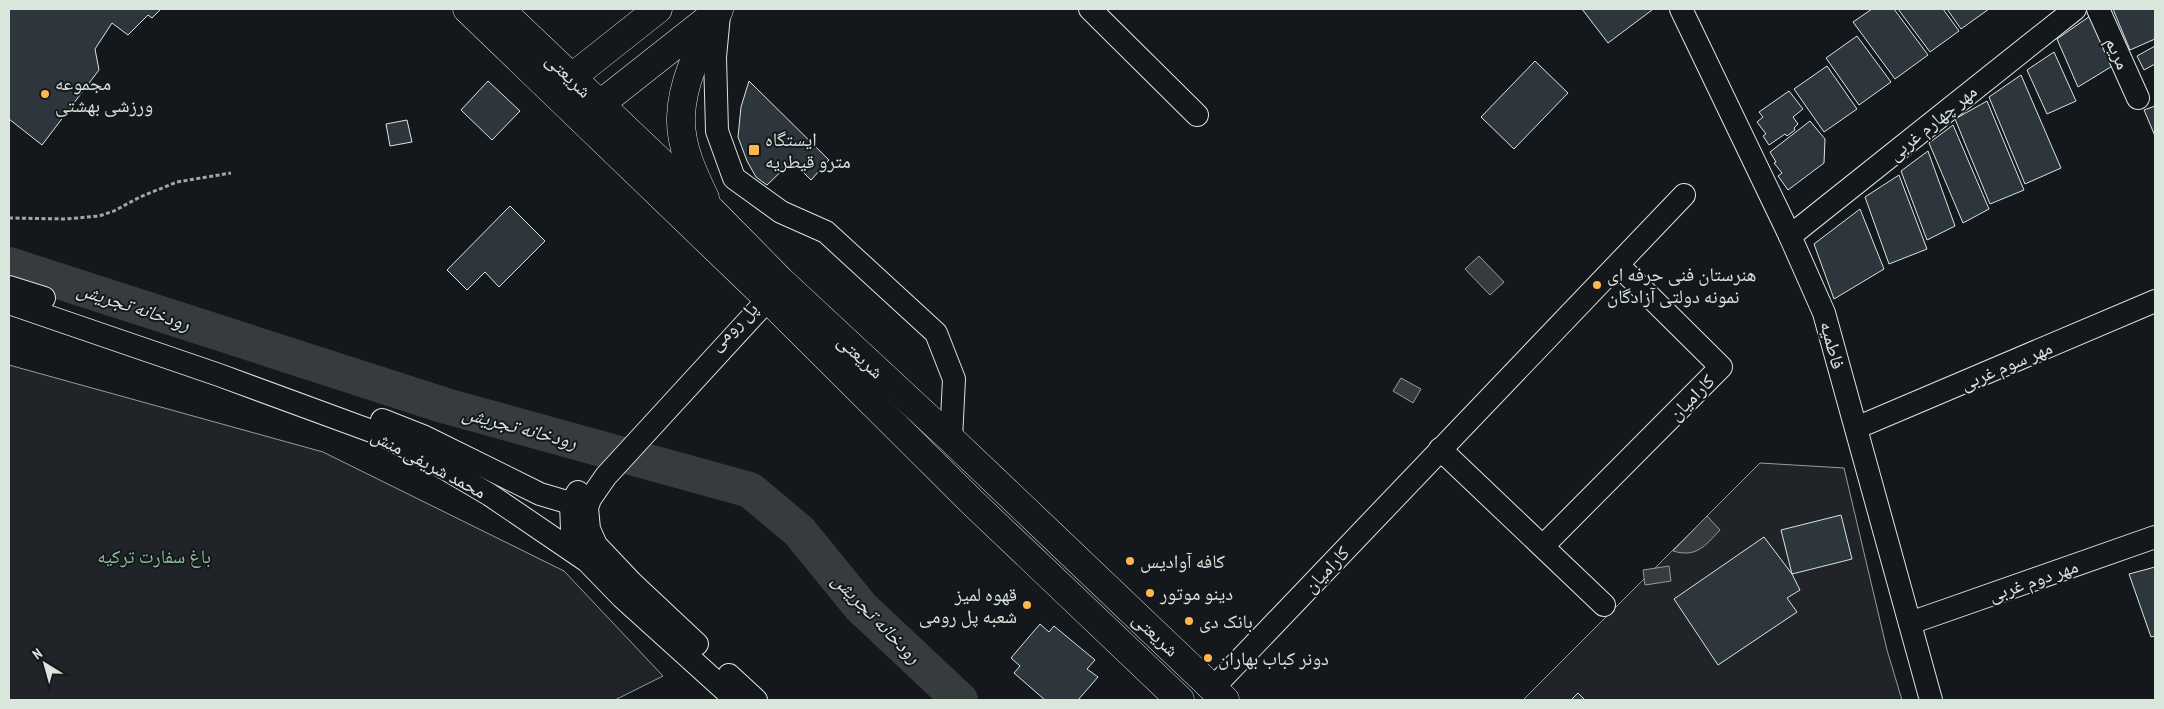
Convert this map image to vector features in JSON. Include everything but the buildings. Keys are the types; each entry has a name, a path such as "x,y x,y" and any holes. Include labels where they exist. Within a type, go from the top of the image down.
{"main road":[{"name":"شریعتی","path":"466,9 564,87 591,113 764,296 971,501 1180,700"},
{"name":"شریعتی","path":"500,9 564,87"},
{"path":"564,87 658,9"},
{"path":"591,113 720,9"},
{"path":"711,210 691,168 684,142 681,118 684,95 694,58 720,9"},
{"name":"شریعتی","path":"591,113 711,210 780,280 951,439 1219,694"}],"street":[{"path":"720,9 716,56 717,131 734,178 781,212 826,232 936,333 954,379 951,439"},
{"path":"1090,9 1197,115"},
{"name":"مهر چهارم غربی","path":"1790,236 2075,9"},
{"name":"مریم","path":"2098,9 2138,98"},
{"name":"فاطمیه","path":"1688,12 1824,313 1931,700"},
{"path":"1618,265 1684,195"},
{"name":"کارامیان","path":"1219,694 1440,449 1618,265 1721,367 1543,546"},
{"name":"محمد شریفی منش","path":"9,287 226,361 416,433 540,494 579,505"},
{"name":"پل رومی","path":"579,505 602,470 756,301 764,296"},
{"name":"مهر سوم غربی","path":"1856,428 2155,301"},
{"name":"محمد شریفی منش","path":"9,303 219,375 385,436 429,459 591,553 632,583 756,700"},
{"path":"1440,449 1604,605"},
{"path":"579,505 572,530 591,553"},
{"name":"مهر دوم غربی","path":"1910,623 2155,537"},
{"name":"محمد شریفی منش","path":"591,553 622,597 736,700"}],"path":[{"path":"9,218 66,219 99,216 177,182 231,173"}],"green space":[{"name":"باغ سفارت ترکیه","path":"9,365 323,452 564,571 663,676 615,700 9,700"},
{"path":"1760,463 1844,468 1887,650 1902,700 1523,700"}],"shaded area":[{"path":"1479,256 1504,282 1490,295 1465,269"},
{"path":"1401,378 1421,389 1413,403 1393,391"},
{"path":"1707,516 1720,530 1710,541 1694,552 1681,553 1673,551"},
{"path":"1669,566 1671,581 1645,585 1643,570"}],"waterway":[{"name":"رودخانه تجریش","path":"9,265 446,406 750,490 799,531 861,607 960,700"}],"place":[{"name":"مجموعه ورزشی بهشتی","path":"45,94"},
{"name":"ایستگاه مترو قیطریه","path":"754,150"},
{"name":"هنرستان فنی حرفه ای نمونه دولتی آزادگان","path":"1597,285"},
{"name":"کافه آوادیس","path":"1130,561"},
{"name":"دینو موتور","path":"1150,593"},
{"name":"قهوه لمیز شعبه پل رومی","path":"1027,605"},
{"name":"بانک دی","path":"1189,621"},
{"name":"دونر کباب بهاران","path":"1208,658"}]}
